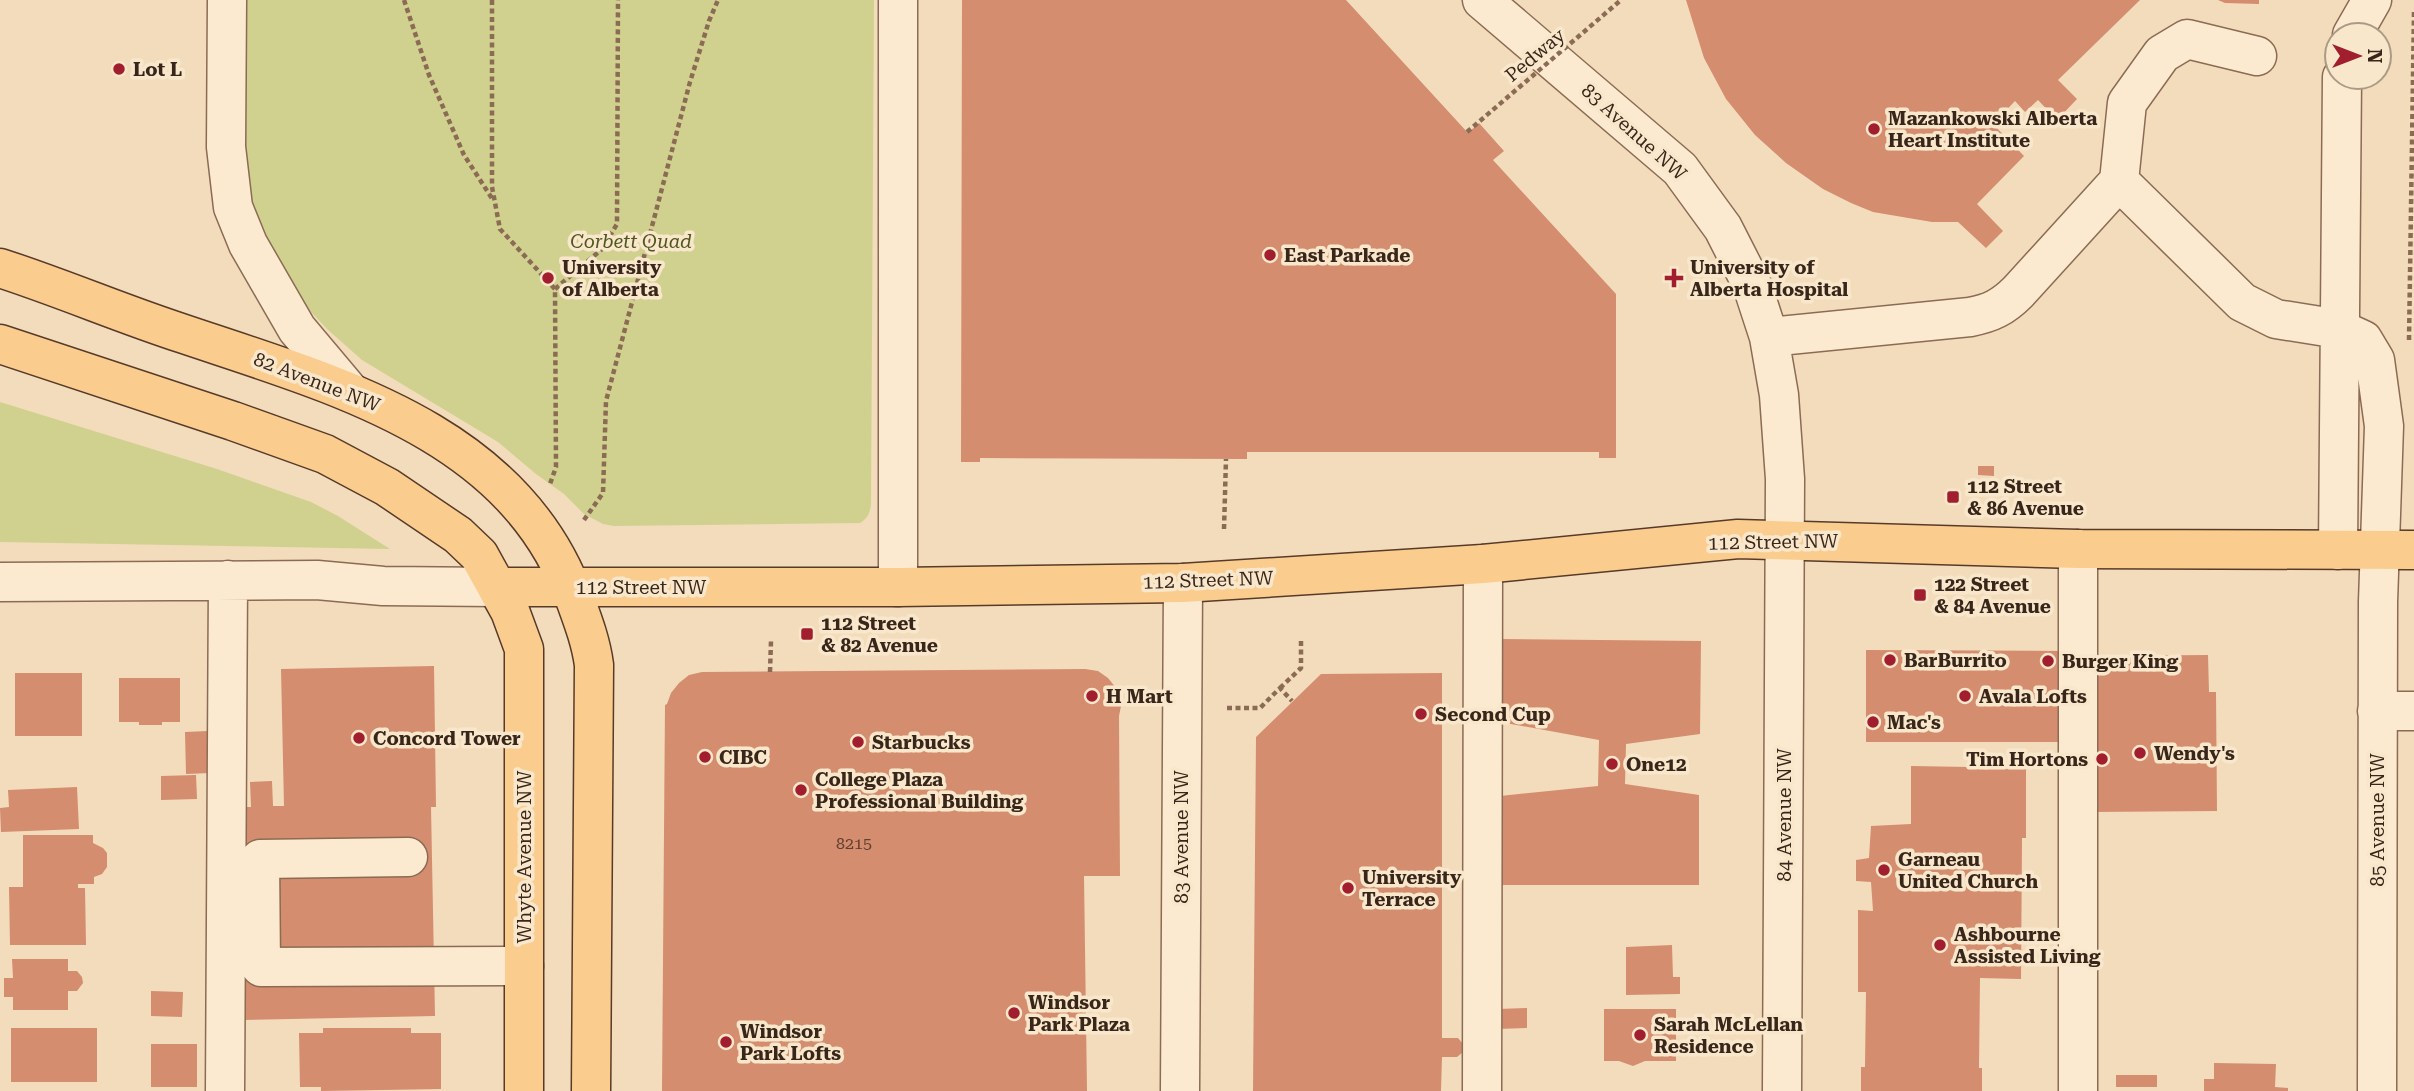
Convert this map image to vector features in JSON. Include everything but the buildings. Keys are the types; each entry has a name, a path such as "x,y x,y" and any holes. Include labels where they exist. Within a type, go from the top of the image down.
{"main road":[{"name":"82 Avenue NW","path":"0,268 351,392 407,418 475,461 530,517 555,553 571,587"},
{"path":"0,344 325,454 387,486 458,535 479,555 498,587"},
{"name":"112 Street NW","path":"498,587 898,587 1183,583 1483,564 1738,539 2078,548 2397,550"},
{"name":"Whyte Avenue NW","path":"498,587 524,649 524,1091"},
{"path":"571,587 585,625 594,665 592,1091"}],"street":[{"path":"227,0 226,147 233,207 268,281 297,329 351,392"},
{"path":"898,0 898,587"},
{"name":"83 Avenue NW","path":"1482,0 1680,169 1723,228 1752,285 1769,338 1779,395 1786,540"},
{"path":"2360,21 2372,0"},
{"path":"1769,338 1970,317 1996,310 2018,292 2119,181 2127,103 2162,54 2187,39 2257,56"},
{"path":"2338,550 2342,91"},
{"path":"2119,181 2242,302 2277,319 2340,329"},
{"name":"85 Avenue NW","path":"2340,329 2363,340 2375,360 2397,550 2396,711 2377,884 2377,1091"},
{"name":"84 Avenue NW","path":"1782,1091 1786,540"},
{"path":"2078,548 2078,1091"},
{"path":"1482,1091 1483,564"},
{"path":"225,1091 228,580"},
{"name":"112 Street NW","path":"0,582 317,580 383,586 498,587"},
{"name":"83 Avenue NW","path":"1180,1091 1183,583"},
{"path":"408,857 260,859 261,967 524,966"}],"path":[{"path":"404,0 429,75 464,155 495,202"},
{"path":"492,0 492,187 500,229 555,289 556,467 550,484"},
{"path":"555,289 603,248 617,225 618,0"},
{"path":"584,520 603,493 606,401 690,82 718,0"},
{"name":"Pedway","path":"1467,132 1621,0"},
{"path":"2409,343 2414,11"},
{"path":"1224,529 1226,459"},
{"path":"1227,708 1260,708 1301,668 1301,640"},
{"path":"770,672 771,641"},
{"path":"1280,688 1292,701"}],"green space":[{"name":"Corbett Quad","path":"238,0 874,0 871,504 867,517 860,523 603,524 584,514 564,494 498,442 362,360 299,299 286,279 255,216 239,137"},
{"path":"0,402 217,469 311,502 390,549 0,542"}],"place":[{"name":"Lot L","path":"119,69"},
{"name":"Mazankowski Alberta Heart Institute","path":"1874,129"},
{"name":"East Parkade","path":"1270,255"},
{"name":"University of Alberta","path":"548,278"},
{"name":"University of Alberta Hospital","path":"1674,278"},
{"name":"112 Street & 86 Avenue","path":"1953,497"},
{"name":"122 Street & 84 Avenue","path":"1920,595"},
{"name":"112 Street & 82 Avenue","path":"807,634"},
{"name":"BarBurrito","path":"1890,660"},
{"name":"Burger King","path":"2048,661"},
{"name":"H Mart","path":"1092,696"},
{"name":"Avala Lofts","path":"1965,696"},
{"name":"Second Cup","path":"1421,714"},
{"name":"Mac's","path":"1873,722"},
{"name":"Concord Tower","path":"359,738"},
{"name":"Starbucks","path":"858,742"},
{"name":"Wendy's","path":"2140,753"},
{"name":"CIBC","path":"705,757"},
{"name":"Tim Hortons","path":"2102,759"},
{"name":"One12","path":"1612,764"},
{"name":"College Plaza Professional Building","path":"801,790"},
{"name":"Garneau United Church","path":"1884,870"},
{"name":"University Terrace","path":"1348,888"},
{"name":"Ashbourne Assisted Living","path":"1940,945"},
{"name":"Windsor Park Plaza","path":"1014,1013"},
{"name":"Sarah McLellan Residence","path":"1640,1035"},
{"name":"Windsor Park Lofts","path":"726,1042"}]}
